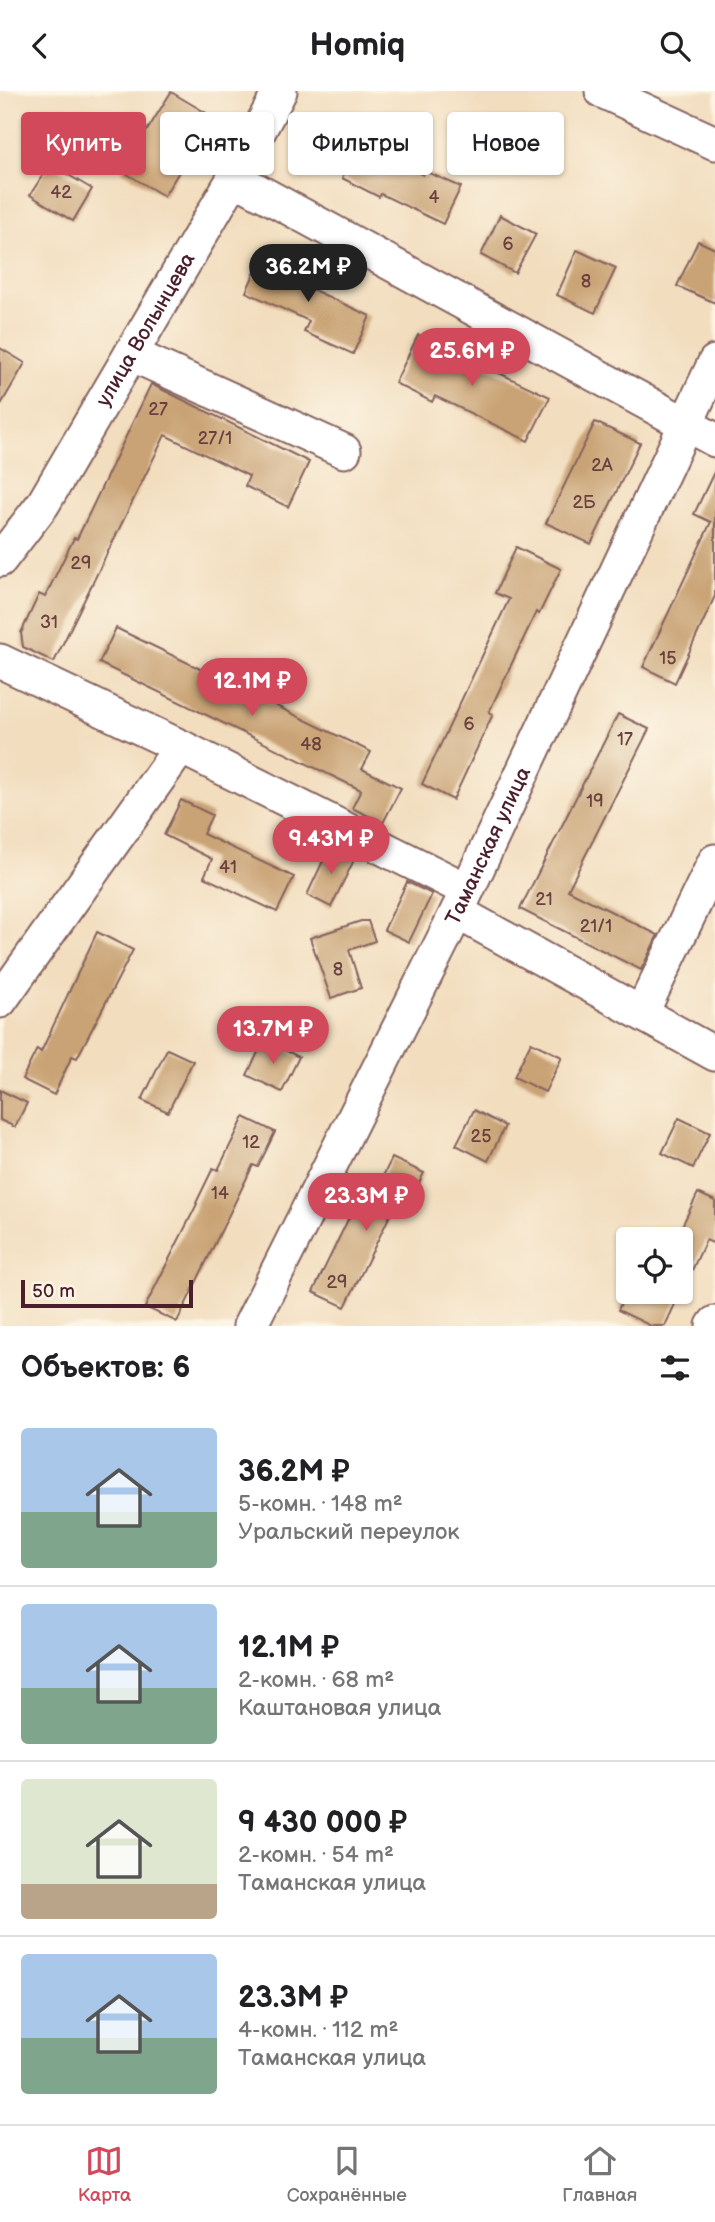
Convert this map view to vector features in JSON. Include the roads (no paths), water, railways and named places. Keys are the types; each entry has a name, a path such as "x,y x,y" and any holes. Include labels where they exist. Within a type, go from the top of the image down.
{"street":[{"name":"улица Волынцева","path":"0,560 43,504 234,178 281,91"},
{"path":"602,91 715,143"},
{"path":"234,178 715,440"},
{"path":"131,354 344,451"},
{"name":"Таманская улица","path":"250,1326 462,901 715,362"},
{"path":"0,661 181,747 462,901 715,1054"},
{"path":"0,1001 181,747"},
{"path":"642,1012 715,861"}]}
